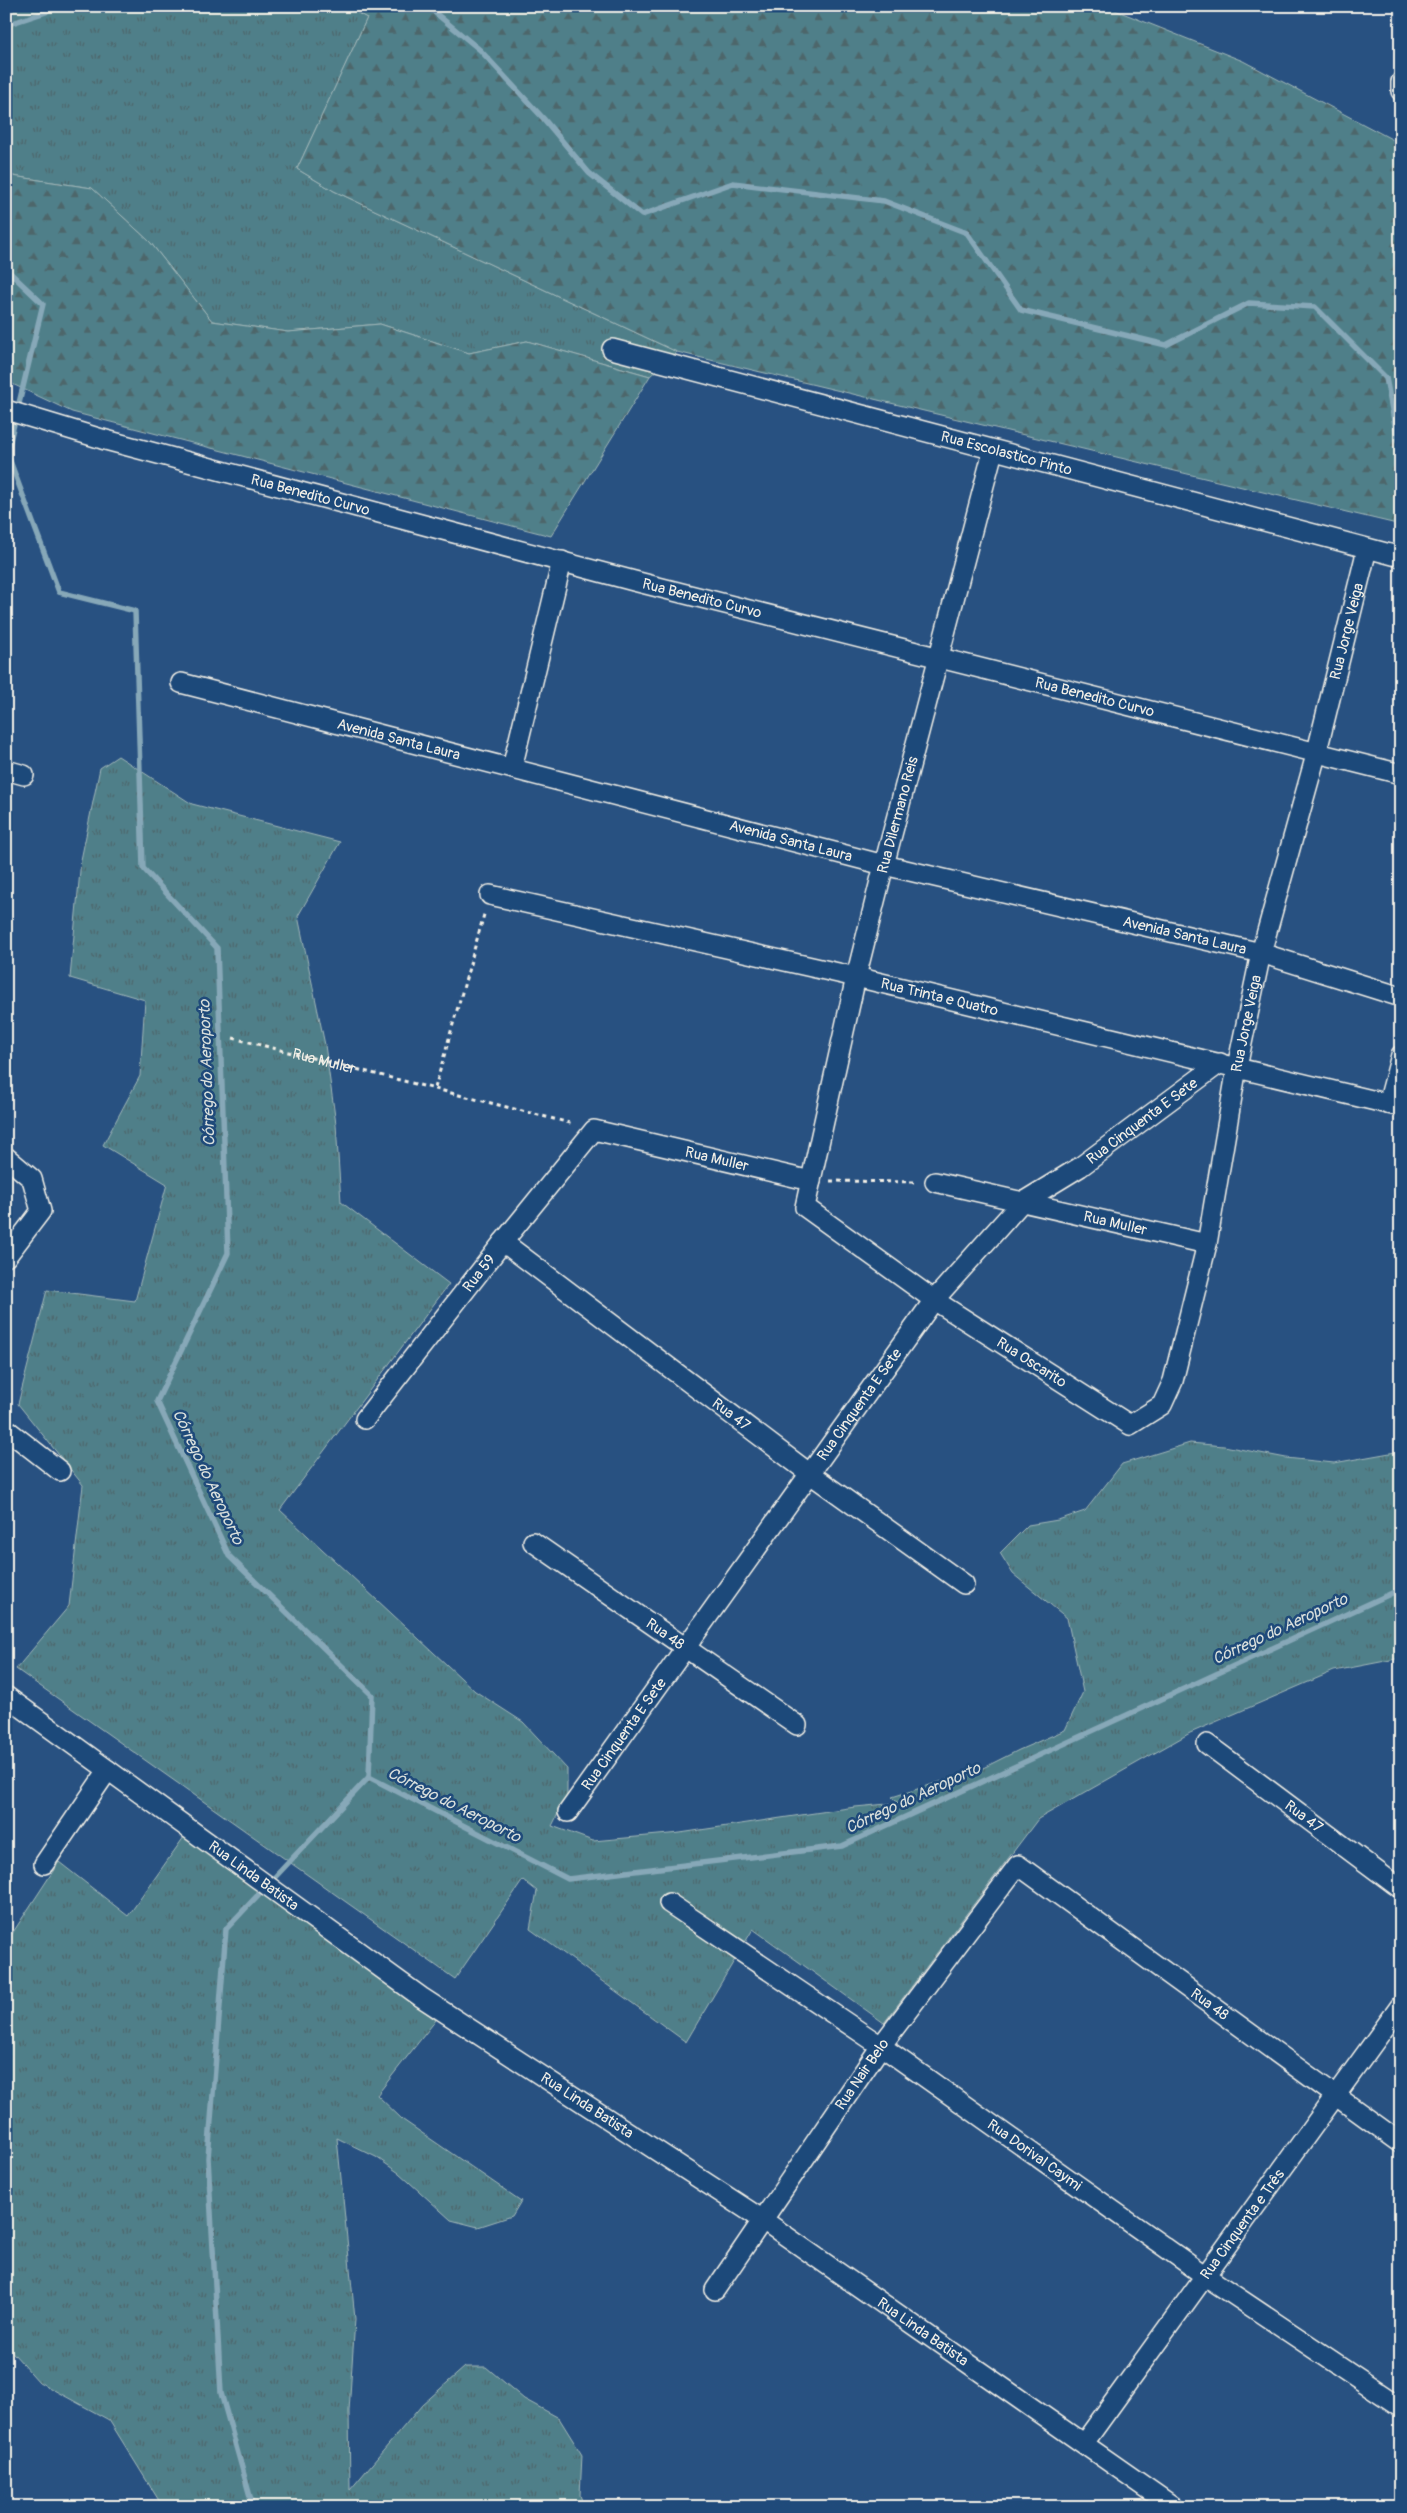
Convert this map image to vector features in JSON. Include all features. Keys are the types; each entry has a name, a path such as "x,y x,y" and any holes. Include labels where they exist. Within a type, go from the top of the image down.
{"street":[{"path":"1401,82 1401,91"},
{"name":"Rua Escolastico Pinto","path":"612,350 1401,557"},
{"name":"Rua Benedito Curvo","path":"6,410 111,442 562,561 1316,755 1401,774"},
{"name":"Rua Dilermano Reis","path":"811,1181 856,977 993,451"},
{"name":"Rua Jorge Veiga","path":"1130,1425 1162,1405 1173,1381 1208,1244 1228,1065 1316,755 1367,549"},
{"path":"512,768 562,561"},
{"name":"Avenida Santa Laura","path":"181,682 884,865 1261,953 1401,997"},
{"path":"6,770 24,775"},
{"name":"Rua Trinta e Quatro","path":"490,895 856,977 1395,1105"},
{"path":"1395,1105 1401,1055"},
{"name":"Rua Cinquenta E Sete","path":"568,1812 934,1300 1021,1203 1080,1167 1228,1065"},
{"name":"Rua Muller","path":"594,1130 811,1181"},
{"name":"Rua 59","path":"364,1419 594,1130"},
{"path":"6,1157 32,1179 41,1211 6,1257"},
{"name":"Rua Oscarito","path":"811,1181 805,1207 934,1300 1130,1425"},
{"name":"Rua Muller","path":"935,1182 1208,1244"},
{"name":"Rua 47","path":"503,1242 809,1473 964,1584"},
{"path":"6,1430 60,1471"},
{"name":"Rua 48","path":"533,1542 687,1646 797,1725"},
{"name":"Rua Linda Batista","path":"6,1696 421,1997 763,2220 1174,2507"},
{"name":"Rua 47","path":"1207,1744 1401,1889"},
{"path":"44,1864 108,1770"},
{"name":"Rua 48","path":"1018,1865 1401,2143"},
{"name":"Rua Nair Belo","path":"716,2290 881,2046 1018,1865"},
{"name":"Rua Dorival Caymi","path":"669,1903 881,2046 1204,2275 1401,2407"},
{"name":"Rua Cinquenta e Três","path":"1084,2443 1334,2095 1401,2005"}],"path":[{"path":"435,1088 490,895"},
{"name":"Rua Muller","path":"233,1038 594,1130"},
{"path":"811,1181 935,1182"}],"green space":[{"path":"6,6 345,6 367,18 297,169 334,191 677,352 650,376 527,341 469,353 380,324 288,332 212,321 150,242 92,188 6,175"},
{"path":"345,6 1105,6 1243,61 1401,144 1401,525 677,352 334,191 297,169 367,18"},
{"path":"6,175 92,188 150,242 212,321 288,332 380,324 469,353 527,341 650,376 551,536 72,412 6,381"},
{"path":"118,756 192,804 340,842 298,916 325,1045 336,1124 341,1202 449,1284 280,1510 475,1691 523,1722 567,1769 567,1795 552,1826 593,1841 680,1833 855,1807 898,1803 892,1797 981,1769 1065,1730 1083,1692 1067,1618 1013,1574 1000,1553 1028,1525 1058,1520 1085,1511 1122,1464 1190,1443 1224,1446 1286,1458 1334,1463 1401,1451 1401,1658 1334,1671 1190,1733 1038,1819 884,2023 753,1929 686,2042 530,1929 537,1891 523,1880 455,1979 16,1669 69,1606 83,1485 18,1404 47,1290 135,1301 167,1184 103,1145 140,1076 145,1000 70,978 81,860 100,768"},
{"path":"184,1837 436,2020 377,2095 403,2120 521,2201 512,2216 478,2227 451,2220 399,2173 376,2157 337,2138 355,2319 349,2411 350,2490 422,2405 465,2367 486,2367 524,2399 559,2418 582,2455 580,2495 584,2507 163,2507 109,2420 39,2382 6,2345 6,1943 59,1862 128,1916"}],"waterway":[{"path":"6,25 46,12 50,6"},
{"path":"427,6 480,50 543,118 589,173 642,215 733,183 884,201 967,233 1021,310 1166,345 1249,303 1315,307 1386,378 1398,441 1401,441"},
{"name":"Córrego do Aeroporto","path":"6,269 43,304 7,453 59,592 135,611 143,868 217,948 228,1253 157,1401 229,1556 372,1695 369,1777 568,1879 842,1846 1401,1589"},
{"path":"253,2507 221,2393 208,2158 226,1929 369,1777"}]}
